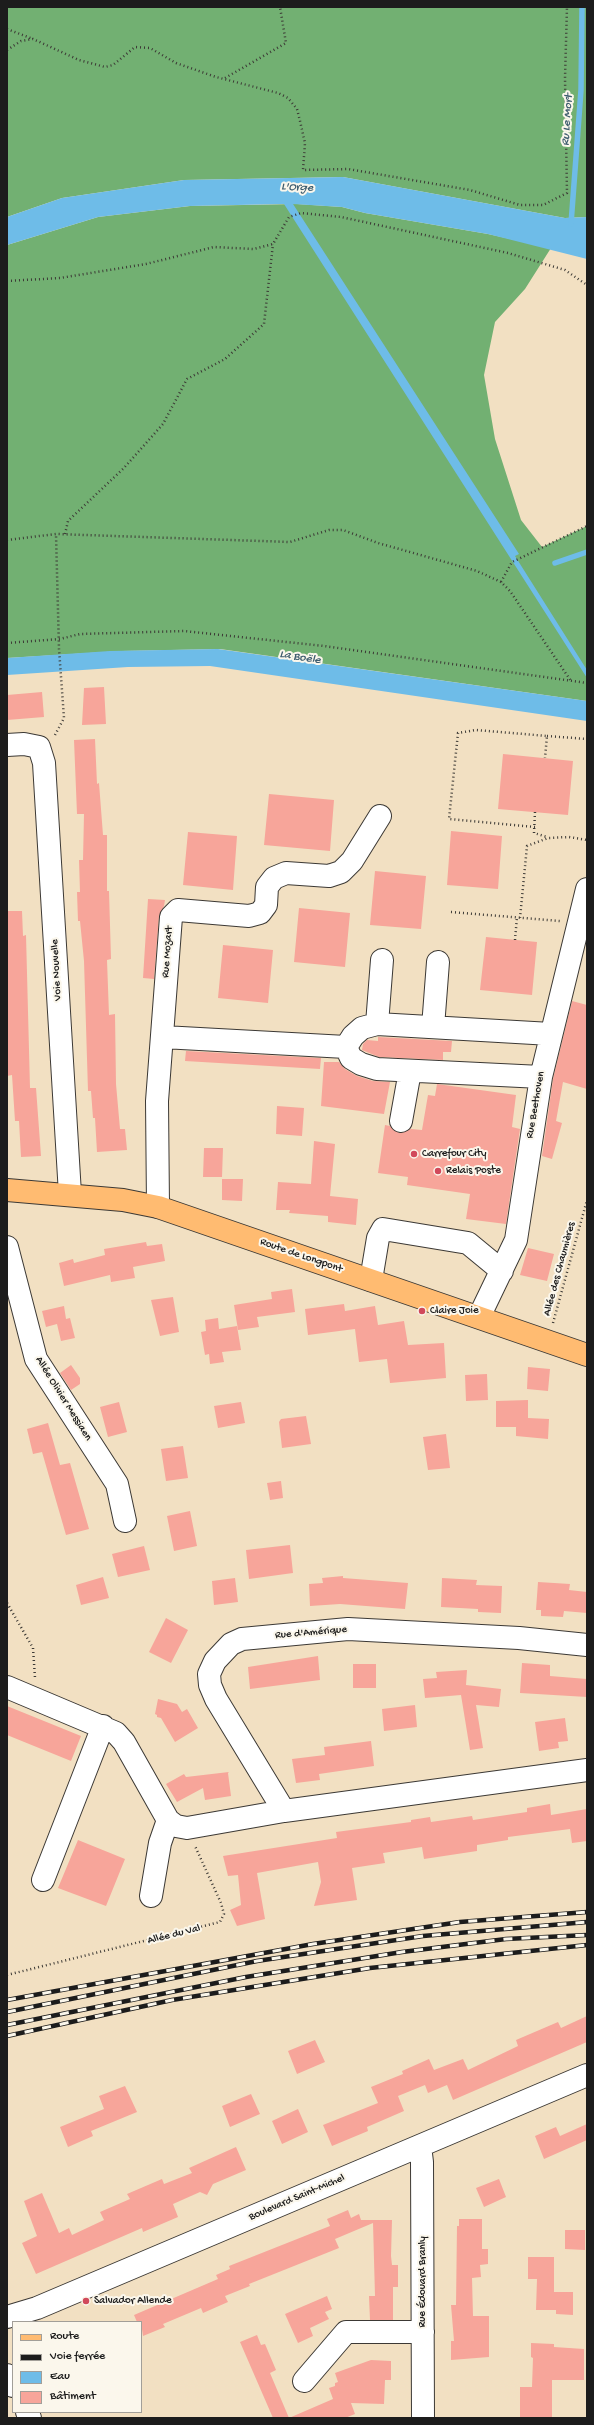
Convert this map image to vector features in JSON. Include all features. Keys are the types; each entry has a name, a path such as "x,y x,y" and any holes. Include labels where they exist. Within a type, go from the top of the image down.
{"main road":[{"name":"Route de Longpont","path":"7,1190 70,1194 124,1200 158,1207 587,1355"}],"street":[{"path":"7,745 24,744 39,747"},
{"name":"Voie Nouvelle","path":"39,747 44,763 70,1194"},
{"name":"Rue Mozart","path":"158,1207 157,1101 171,917 178,910 249,916 260,913 266,905 267,887 274,878 286,873 329,876 341,872 352,861 380,816"},
{"name":"Rue Beethoven","path":"479,1317 502,1272 516,1240 541,1077 587,889"},
{"path":"377,1024 382,960"},
{"path":"433,1027 438,962"},
{"path":"346,1047 352,1036 362,1028 377,1024 551,1034"},
{"path":"162,1037 346,1047"},
{"path":"346,1047 351,1058 361,1064 377,1069 541,1077"},
{"path":"401,1121 410,1071"},
{"path":"371,1280 378,1238 383,1229 468,1243 502,1272"},
{"name":"Allée Olivier Messiaen","path":"7,1247 36,1359 117,1484 125,1521"},
{"name":"Rue d'Amérique","path":"284,1811 216,1699 210,1685 209,1674 215,1661 231,1644 242,1639 348,1629 519,1638 587,1645"},
{"path":"7,1687 103,1726 116,1733 124,1742 177,1825"},
{"path":"43,1880 103,1726"},
{"path":"151,1896 160,1843 177,1825 587,1770"},
{"name":"Boulevard Saint-Michel","path":"7,2318 36,2308 587,2075"},
{"name":"Rue Édouard Branly","path":"420,2146 422,2162 423,2418"},
{"path":"304,2381 346,2332 423,2332"},
{"path":"7,2375 12,2384"}],"path":[{"path":"225,78 286,43 280,7"},
{"path":"7,29 80,60 105,67 113,65 135,47 142,46 150,48 176,63 278,93 288,98 297,109 305,143 303,170 348,169 470,190 520,205 543,205 567,193 565,78 567,7"},
{"path":"7,50 21,41 33,39"},
{"path":"65,534 68,521 123,469 163,424 187,379 225,359 264,324 273,244 288,217 301,213 341,217 508,253 565,270 587,286"},
{"path":"7,281 60,278 138,266 214,247 254,249 273,244"},
{"path":"501,582 512,562 587,526"},
{"path":"7,540 65,534 290,542 329,530 343,530 378,543 470,569 501,582 510,591 571,681"},
{"path":"39,747 53,738 64,718 59,649 60,638 56,534"},
{"path":"7,643 60,638 80,634 169,631 230,635 587,683"},
{"path":"535,827 449,819 458,733 476,730 547,736 557,735 587,739"},
{"path":"545,758 547,736"},
{"path":"536,812 534,833 548,838 587,840"},
{"path":"520,918 527,846 548,838"},
{"path":"451,912 558,921 578,925"},
{"path":"515,940 517,917"},
{"name":"Allée des Chaumières","path":"548,1341 587,1200"},
{"path":"7,1603 33,1648 36,1698"},
{"name":"Allée du Val","path":"7,1976 220,1922 224,1914 221,1903 177,1825"}],"green space":[{"path":"7,7 587,7 587,217 565,218 343,177 184,180 62,198 7,217"},
{"path":"297,204 342,207 365,213 488,234 551,248 525,289 495,322 484,375 495,439 521,520 542,547 587,526 587,701 220,649 122,651 7,658 7,245 98,217 190,206"}],"water":[{"name":"L'Orge","path":"343,177 565,218 587,217 587,259 488,234 365,213 342,207 293,204 519,554 515,556 587,670 587,678 284,204 190,206 98,217 7,245 7,217 62,198 184,180"},
{"path":"218,649 587,701 587,721 210,666 128,667 7,675 7,658 110,651"}],"building":[{"path":"104,687 106,724 82,725 84,688"},
{"path":"42,692 44,717 7,720 7,695"},
{"path":"95,739 97,784 99,783 103,835 107,835 107,891 109,891 111,959 107,960 109,1015 115,1014 116,1084 120,1129 125,1129 127,1150 97,1152 95,1118 93,1118 91,1091 88,1091 84,961 80,921 78,921 77,892 80,892 79,860 83,860 84,814 77,814 74,740"},
{"path":"503,754 573,761 568,815 498,809"},
{"path":"269,794 334,800 330,851 264,845"},
{"path":"451,831 502,836 498,889 447,885"},
{"path":"188,832 237,836 233,890 183,885"},
{"path":"375,871 426,876 421,929 370,925"},
{"path":"148,899 165,900 159,916 154,979 143,978"},
{"path":"299,908 350,913 345,967 294,962"},
{"path":"7,911 22,911 23,936 26,935 30,1088 36,1088 41,1156 21,1157 19,1121 15,1121 12,1075 7,1076"},
{"path":"486,937 537,942 532,995 480,990"},
{"path":"223,945 273,950 268,1003 218,998"},
{"path":"572,1001 587,1005 587,1089 563,1082 556,1121 562,1123 552,1159 542,1156 553,1079"},
{"path":"378,1037 452,1041 451,1052 443,1052 443,1060 379,1057 362,1050 363,1044 367,1040 378,1041"},
{"path":"186,1051 321,1058 320,1069 185,1061"},
{"path":"324,1062 339,1062 345,1069 357,1076 373,1081 390,1082 384,1114 321,1106"},
{"path":"437,1084 516,1095 512,1127 520,1129 506,1224 466,1219 470,1194 407,1185 408,1177 378,1173 385,1125 390,1126 399,1133 411,1129 422,1130 428,1095 435,1096"},
{"path":"277,1106 304,1108 302,1136 276,1134"},
{"path":"314,1141 335,1144 330,1196 358,1199 356,1225 328,1222 328,1216 289,1213 290,1210 276,1210 278,1182 311,1184"},
{"path":"204,1148 223,1148 222,1177 203,1177"},
{"path":"222,1179 243,1179 242,1201 222,1200"},
{"path":"146,1242 147,1246 162,1244 165,1261 133,1267 135,1278 111,1282 110,1275 64,1286 59,1263 73,1259 74,1263 105,1255 104,1249"},
{"path":"528,1248 554,1254 547,1281 520,1275"},
{"path":"292,1289 295,1312 257,1317 259,1327 238,1330 234,1305 272,1299 271,1292"},
{"path":"173,1297 179,1332 160,1336 151,1300"},
{"path":"344,1304 345,1311 375,1306 378,1325 404,1321 408,1345 444,1343 446,1378 390,1383 387,1359 359,1362 355,1329 308,1335 305,1309"},
{"path":"64,1306 66,1319 70,1318 75,1338 61,1341 57,1324 46,1327 42,1311"},
{"path":"218,1318 219,1329 237,1326 241,1350 222,1352 224,1362 210,1364 209,1354 205,1355 201,1332 206,1331 205,1320"},
{"path":"71,1365 80,1378 80,1384 71,1390 60,1373"},
{"path":"528,1367 550,1369 548,1391 527,1389"},
{"path":"487,1374 488,1400 466,1401 465,1375"},
{"path":"528,1400 528,1418 549,1419 548,1439 516,1436 516,1427 496,1427 496,1401"},
{"path":"119,1402 127,1432 108,1437 100,1407"},
{"path":"241,1402 245,1423 218,1428 214,1406"},
{"path":"306,1416 311,1444 282,1448 279,1422 281,1419"},
{"path":"48,1423 60,1465 70,1463 89,1529 66,1535 42,1452 33,1454 27,1429"},
{"path":"446,1434 450,1468 428,1470 423,1437"},
{"path":"183,1446 188,1478 166,1481 161,1449"},
{"path":"281,1481 283,1498 270,1500 267,1483"},
{"path":"190,1511 197,1546 174,1551 167,1516"},
{"path":"290,1545 293,1573 249,1579 246,1550"},
{"path":"144,1546 150,1570 118,1577 112,1554"},
{"path":"343,1576 343,1578 408,1583 405,1609 340,1604 310,1606 309,1584 323,1583 322,1578"},
{"path":"103,1577 109,1598 81,1605 76,1585"},
{"path":"235,1578 238,1602 214,1605 212,1581"},
{"path":"442,1578 477,1580 476,1585 502,1586 501,1613 478,1612 478,1609 441,1607"},
{"path":"538,1582 570,1584 569,1590 587,1592 587,1613 564,1611 563,1617 541,1616 541,1610 536,1610"},
{"path":"166,1618 188,1630 171,1663 149,1652"},
{"path":"318,1656 320,1680 250,1689 248,1667"},
{"path":"522,1663 550,1665 550,1676 587,1679 587,1697 520,1693"},
{"path":"353,1664 376,1664 376,1688 353,1688"},
{"path":"467,1670 466,1685 501,1689 499,1707 476,1705 483,1748 470,1750 461,1695 425,1698 423,1679 437,1678 436,1672"},
{"path":"158,1699 177,1704 182,1712 187,1709 198,1728 175,1742 161,1718 157,1717 155,1714"},
{"path":"415,1705 417,1727 384,1731 382,1709"},
{"path":"7,1706 81,1736 71,1761 7,1735"},
{"path":"565,1718 568,1741 558,1742 559,1748 539,1751 535,1722"},
{"path":"371,1741 374,1766 319,1774 320,1780 296,1783 292,1759 325,1755 324,1747"},
{"path":"229,1772 231,1796 205,1800 203,1788 177,1802 166,1784 184,1774 186,1777"},
{"path":"550,1804 551,1815 587,1809 587,1841 572,1843 570,1829 508,1837 508,1840 477,1845 477,1851 424,1859 422,1847 383,1853 385,1863 352,1868 357,1900 314,1906 321,1882 318,1862 257,1873 265,1919 237,1926 230,1910 241,1905 238,1875 228,1876 223,1856 337,1838 336,1832 411,1822 411,1820 430,1817 431,1822 472,1816 473,1820 527,1812 527,1808"},
{"path":"78,1840 125,1859 106,1906 58,1888"},
{"path":"587,2016 587,2042 453,2100 447,2085 428,2093 425,2085 398,2096 404,2111 367,2127 368,2131 332,2146 323,2125 378,2103 371,2087 403,2074 402,2071 429,2059 434,2070 463,2059 468,2070 518,2046 516,2040 558,2022 561,2028"},
{"path":"315,2040 325,2062 297,2074 288,2051"},
{"path":"125,2086 137,2112 91,2131 93,2136 68,2147 60,2127 104,2109 99,2096"},
{"path":"251,2094 260,2114 230,2127 222,2106"},
{"path":"298,2109 308,2132 282,2144 272,2121"},
{"path":"587,2124 587,2140 544,2159 535,2136 556,2127 560,2136"},
{"path":"236,2147 246,2170 213,2184 207,2195 200,2192 173,2204 178,2217 143,2232 142,2228 36,2274 22,2243 37,2236 24,2201 42,2193 59,2233 69,2228 72,2235 104,2220 100,2212 130,2199 127,2194 162,2179 164,2184 192,2173 189,2168"},
{"path":"499,2179 506,2197 484,2207 476,2188"},
{"path":"348,2210 351,2218 359,2214 361,2220 392,2220 392,2265 398,2265 398,2287 393,2287 393,2320 370,2320 369,2296 375,2296 373,2223 335,2239 339,2248 249,2284 250,2286 225,2296 228,2302 203,2313 201,2308 163,2324 165,2327 143,2336 142,2321 137,2321 134,2315 218,2279 216,2275 230,2269 229,2266 330,2226 327,2219"},
{"path":"459,2219 482,2219 482,2249 488,2249 488,2264 480,2265 481,2277 472,2278 473,2316 489,2316 489,2357 451,2360 451,2341 454,2341 451,2305 456,2305 457,2226 459,2226"},
{"path":"565,2230 585,2230 585,2250 565,2249"},
{"path":"528,2257 554,2257 554,2292 573,2292 573,2315 556,2314 556,2310 536,2310 537,2279 528,2279"},
{"path":"327,2296 332,2309 325,2312 329,2319 310,2328 313,2336 298,2343 285,2314"},
{"path":"257,2335 261,2345 265,2344 276,2370 270,2373 289,2418 273,2418 240,2342"},
{"path":"531,2343 554,2344 554,2347 584,2349 584,2380 552,2380 552,2418 520,2417 520,2387 532,2387 533,2358 531,2357"},
{"path":"371,2360 391,2361 391,2380 385,2380 384,2404 351,2403 355,2414 345,2418 289,2418 333,2399 329,2388 335,2386 335,2383 338,2382 335,2373"}],"waterway":[{"name":"Ru Le Mort","path":"571,224 581,90 582,7"},
{"path":"555,563 587,552"}],"railway":[{"path":"7,2000 313,1944 460,1922 587,1912"},
{"path":"7,2012 257,1961 423,1936 587,1922"},
{"path":"7,2025 246,1977 402,1952 506,1939 587,1935"},
{"path":"7,2036 172,2000 370,1968 587,1945"}],"place":[{"name":"Carrefour City","path":"414,1154"},
{"name":"Relais Poste","path":"438,1171"},
{"name":"Claire Joie","path":"422,1311"},
{"name":"Salvador Allende","path":"86,2301"}],"water label":[{"name":"La Boële","path":"300,658"}]}
